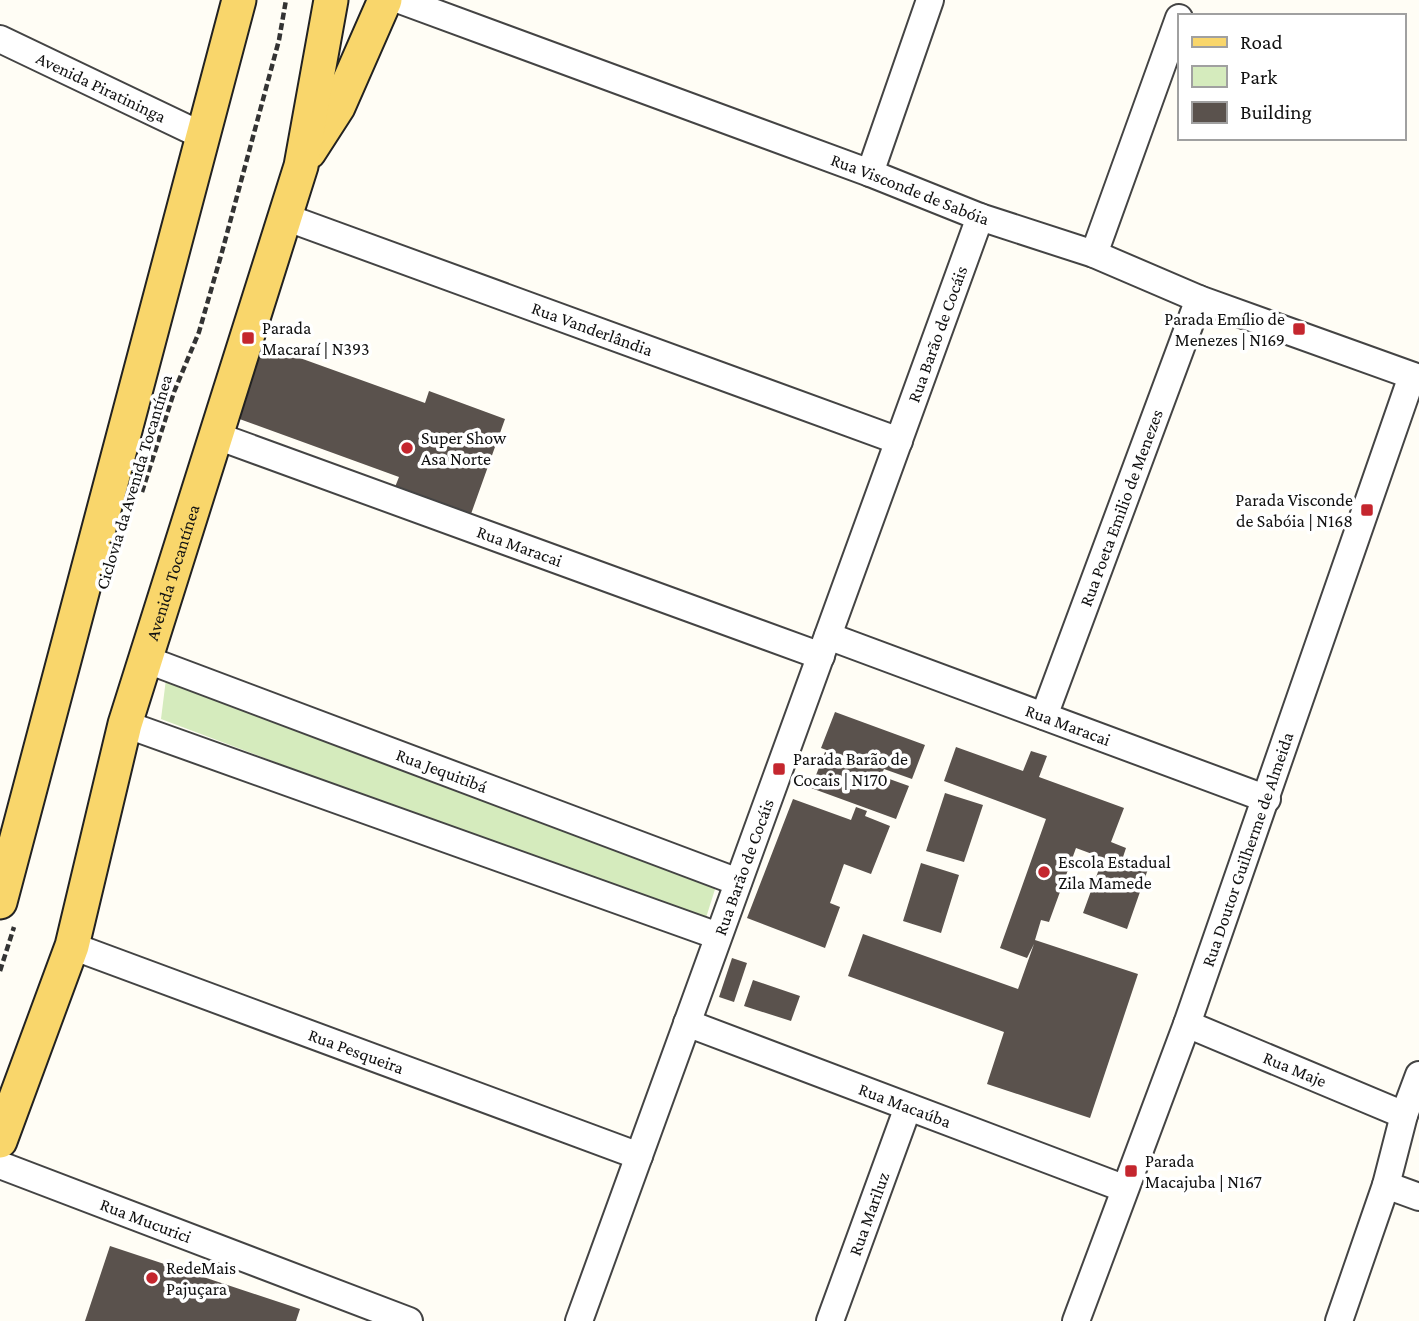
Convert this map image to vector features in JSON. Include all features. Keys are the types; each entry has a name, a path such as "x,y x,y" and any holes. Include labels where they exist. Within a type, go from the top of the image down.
{"main road":[{"path":"8,911 10,823 239,0"},
{"name":"Avenida Tocantínea","path":"0,1142 72,946 125,724 301,166 331,0"},
{"path":"301,166 338,107 385,0"}],"street":[{"name":"Rua Visconde de Sabóia","path":"400,0 870,173 980,217 1094,254 1199,299 1416,377"},
{"path":"870,173 930,0"},
{"path":"1094,254 1178,23"},
{"name":"Avenida Piratininga","path":"1,43 201,135"},
{"name":"Rua Vanderlândia","path":"285,217 899,441"},
{"name":"Rua Barão de Cocáis","path":"579,1321 980,217"},
{"name":"Rua Poeta Emilio de Menezes","path":"1044,716 1199,299"},
{"name":"Rua Doutor Guilherme de Almeida","path":"1076,1321 1123,1188 1187,1024 1416,377"},
{"name":"Rua Maracai","path":"217,436 824,646 1044,716 1267,799"},
{"name":"Rua Jequitibá","path":"145,659 738,882"},
{"path":"125,724 719,936"},
{"name":"Rua Pesqueira","path":"72,946 639,1156"},
{"name":"Rua Macaúba","path":"687,1023 1123,1188"},
{"name":"Rua Maje","path":"1187,1024 1404,1115"},
{"path":"1339,1321 1386,1185 1404,1115 1419,1075"},
{"name":"Rua Mariluz","path":"830,1321 908,1108"},
{"name":"Rua Mucurici","path":"0,1165 409,1321"},
{"path":"1386,1185 1419,1197"}],"path":[{"name":"Ciclovia da Avenida Tocantínea","path":"142,493 174,392 199,332 279,40 286,0"},
{"path":"0,971 8,911"}],"green space":[{"path":"166,679 717,883 704,924 161,719"}],"building":[{"name":"Super Show Asa Norte","path":"261,344 425,403 429,391 505,419 471,514 395,487 399,477 234,417"},
{"path":"835,712 925,745 912,779 884,769 881,776 909,786 896,819 811,788 825,752 856,764 857,761 821,748"},
{"path":"956,747 1023,771 1031,751 1047,756 1039,777 1124,808 1111,842 1126,848 1122,860 1148,869 1127,929 1083,913 1103,858 1076,848 1049,922 1041,920 1035,940 1138,974 1090,1118 987,1084 1004,1032 848,976 863,934 1018,989 1034,944 1027,958 1000,948 1046,819 944,781"},
{"path":"945,793 983,805 964,862 926,851"},
{"path":"793,799 851,820 856,807 867,811 865,816 890,826 871,874 844,864 830,903 840,907 825,948 747,918"},
{"path":"921,863 959,875 941,933 903,921"},
{"path":"732,958 747,963 734,1002 719,997"},
{"path":"753,980 800,996 791,1021 744,1006"},
{"name":"RedeMais Pajuçara","path":"110,1246 300,1309 296,1321 85,1321"}],"place":[{"name":"Parada Emílio de Menezes | N169","path":"1299,329"},
{"name":"Parada Macaraí | N393","path":"248,338"},
{"name":"Super Show Asa Norte","path":"407,448"},
{"name":"Parada Visconde de Sabóia | N168","path":"1367,510"},
{"name":"Parada Barão de Cocais | N170","path":"779,769"},
{"name":"Escola Estadual Zila Mamede","path":"1044,872"},
{"name":"Parada Macajuba | N167","path":"1131,1171"},
{"name":"RedeMais Pajuçara","path":"152,1278"}]}
